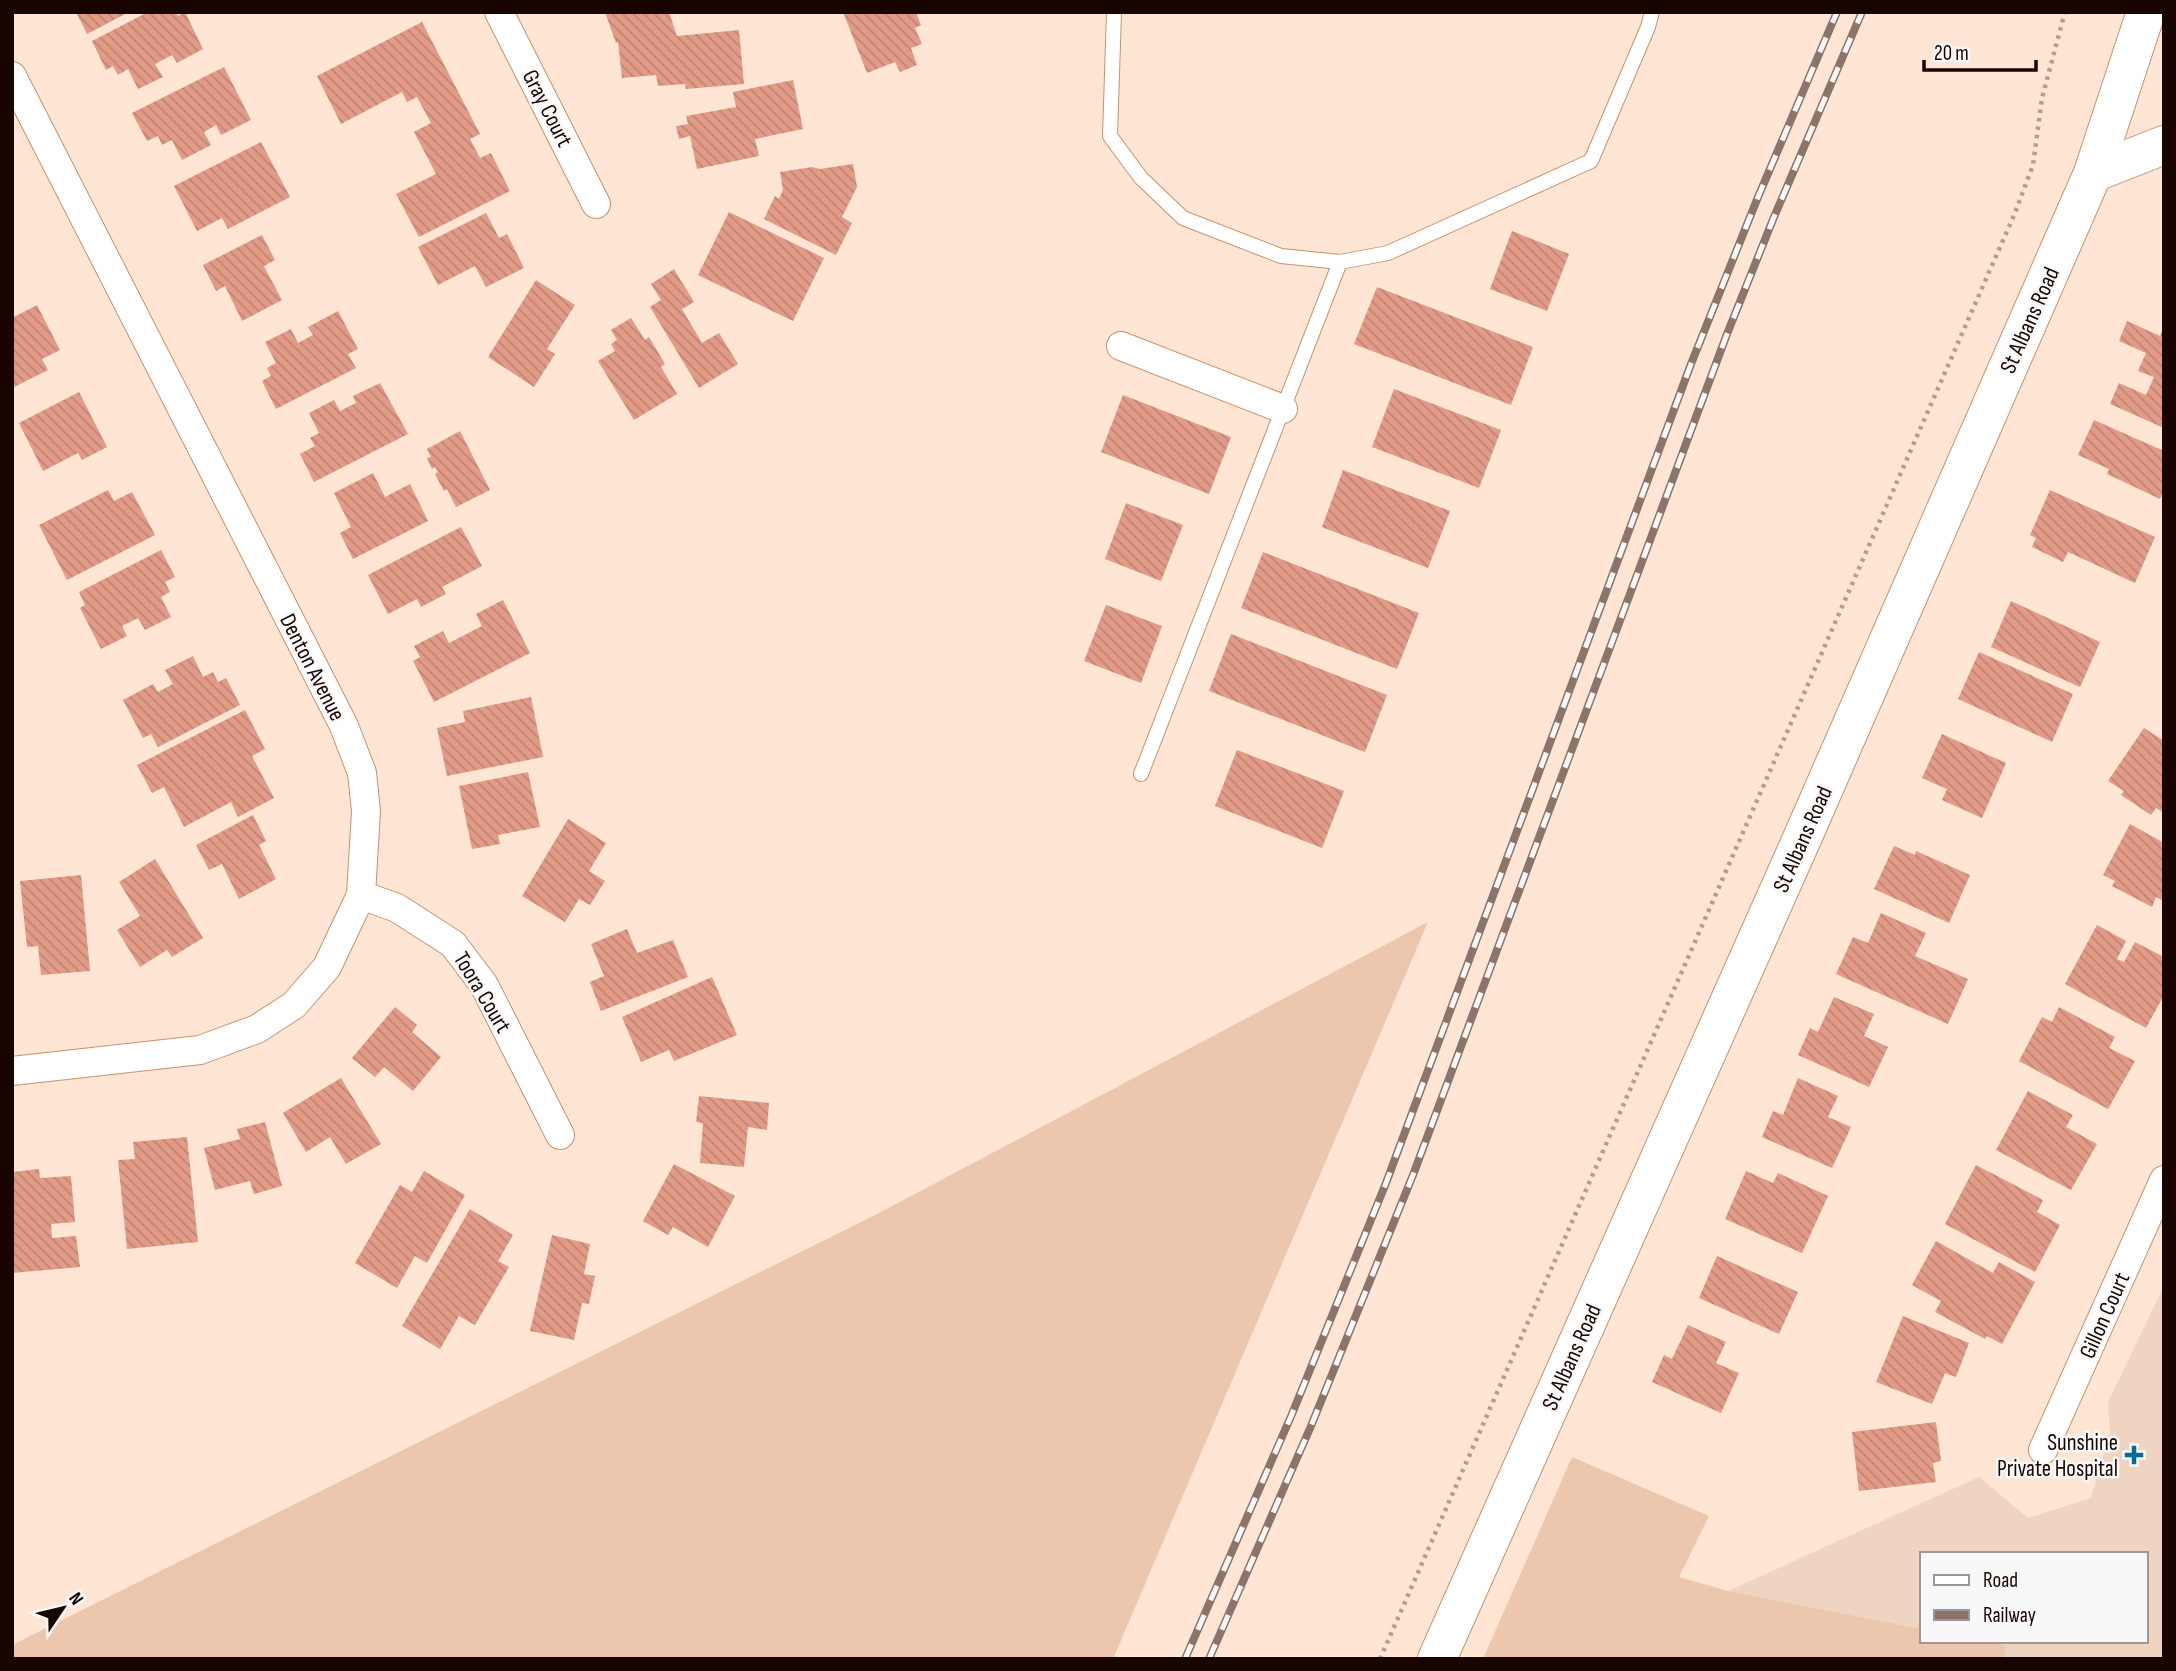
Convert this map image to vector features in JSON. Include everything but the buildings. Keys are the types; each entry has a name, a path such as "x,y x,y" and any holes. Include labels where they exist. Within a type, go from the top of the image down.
{"main road":[{"name":"St Albans Road","path":"1437,1659 1810,821 2093,173 2146,12"},
{"path":"2093,173 2164,145"}],"street":[{"name":"Gray Court","path":"499,12 596,204"},
{"name":"Denton Avenue","path":"12,76 344,726 362,773 366,811 361,895 327,967 294,1005 257,1028 200,1050 12,1072"},
{"path":"1121,346 1283,409"},
{"name":"Toora Court","path":"361,895 397,908 453,944 484,985 560,1135"},
{"name":"Gillon Court","path":"2043,1450 2160,1198"}],"lane":[{"path":"1114,12 1110,136 1141,178 1183,218 1281,256 1340,262 1388,253 1591,161 1648,27 1651,12"},
{"path":"1141,774 1340,262"}],"path":[{"path":"1380,1659 2015,213 2034,165 2042,98 2065,12"}],"shaded area":[{"path":"1428,922 1113,1659 12,1659 12,1645 881,1212"},
{"name":"Sunshine Private Hospital","path":"2164,1286 2164,1659 2004,1659 2006,1645 1996,1643 2148,1643 2148,1552 1920,1552 1920,1629 1728,1591 1979,1477 2028,1518 2091,1498 2110,1433 2108,1402"},
{"path":"1572,1457 1709,1516 1679,1577 1728,1591 1920,1629 1920,1643 2006,1645 2004,1659 1483,1659"}],"railway":[{"path":"1185,1659 1292,1414 1386,1183 1691,364 1837,12"},
{"path":"1209,1659 1311,1426 1413,1175 1727,334 1862,12"}],"place":[{"name":"Sunshine Private Hospital","path":"2134,1455"}]}
